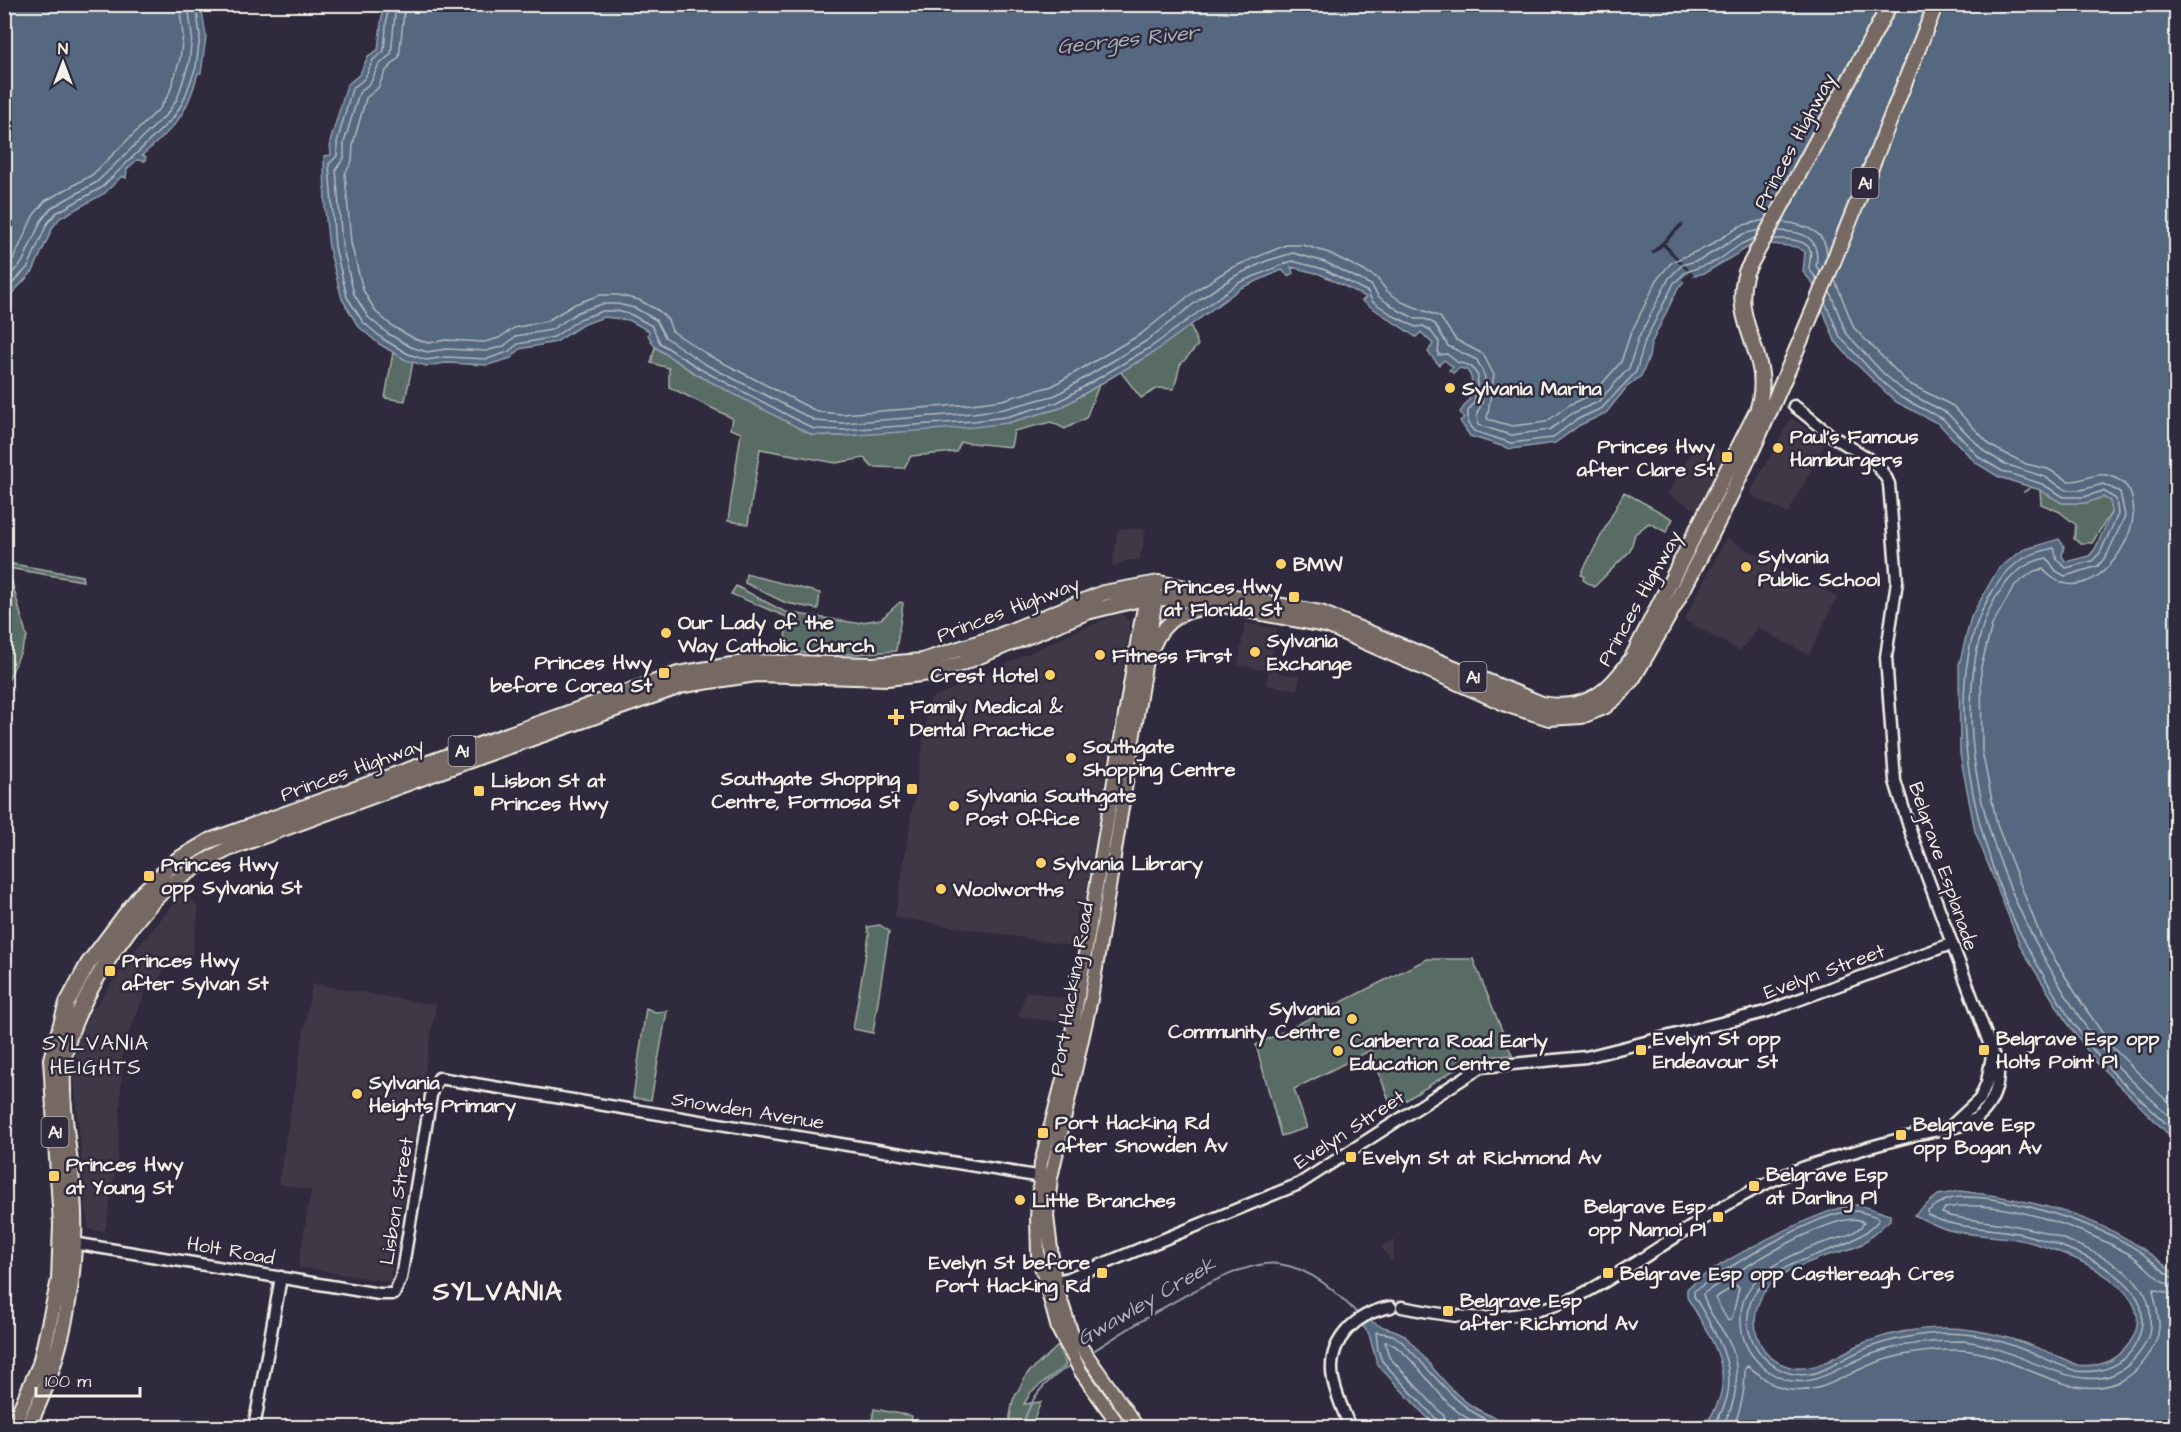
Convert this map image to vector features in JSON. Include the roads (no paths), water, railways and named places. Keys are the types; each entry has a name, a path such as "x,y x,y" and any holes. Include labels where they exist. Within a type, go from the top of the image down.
{"highway":[{"name":"Princes Highway","path":"27,1428 57,1354 70,1292 51,1059 67,1003 88,964 140,895 177,860 209,841 678,674 750,662 872,665 922,661 996,638 1103,593 1152,584 1180,586 1321,614 1530,700 1553,706 1570,706 1598,696 1611,686 1624,670 1703,522 1758,411 1763,391 1760,362 1741,308 1743,285 1751,261 1890,4"},
{"name":"Princes Highway","path":"12,1428 40,1364 67,1242 73,1195 64,1103 65,1051 79,1009 121,943 151,904 194,867 228,849 684,685 756,674 887,678 930,673 960,664 1087,612 1119,603 1150,598 1229,606 1310,621 1340,630 1523,711 1549,718 1582,716 1604,707 1620,694 1633,678 1704,552 1736,486 1793,361 1936,4"},
{"path":"1703,522 1714,518 1736,486"},
{"path":"151,904 161,885 204,852 209,841 219,846 250,836 269,834"}],"main road":[{"name":"Port Hacking Road","path":"1045,1177 1090,999 1146,665 1152,584"},
{"name":"Port Hacking Road","path":"1121,1428 1073,1347 1058,1329 1037,1236 1045,1177 1066,1068 1138,637 1150,598"},
{"path":"1119,603 1132,611 1138,637"},
{"path":"1146,665 1158,636 1169,622 1195,609 1229,606"},
{"path":"1090,999 1090,965 1084,958 1093,952 1098,920 1106,907"},
{"name":"Port Hacking Road","path":"1086,1368 1138,1428"}],"street":[{"name":"Belgrave Esplanade","path":"1350,1428 1335,1387 1332,1364 1340,1340 1361,1317 1396,1307 1459,1317 1491,1319 1559,1304 1602,1283 1772,1181 1826,1161 1951,1126 1980,1099 1987,1082 1992,1056 1900,802 1895,781 1886,657 1897,572 1888,481 1872,463 1834,438 1794,406"},
{"name":"Evelyn Street","path":"1049,1282 1288,1189 1481,1067 1586,1057 1764,1012 1951,944"},
{"name":"Snowden Avenue","path":"439,1078 1045,1177"},
{"name":"Lisbon Street","path":"394,1294 401,1278 432,1090 439,1078"},
{"name":"Holt Road","path":"67,1242 379,1294 394,1294"},
{"path":"254,1428 281,1277"}],"water":[{"path":"5,4 201,5 206,36 201,73 198,73 189,100 178,120 142,155 146,157 145,161 137,160 127,169 126,178 122,176 105,193 60,218 53,227 33,271 5,301"},
{"name":"Georges River","path":"383,5 2176,5 2176,1142 2095,1061 2064,1018 2021,948 1975,831 1960,754 1959,665 1971,617 1998,569 2023,550 2059,539 2064,546 2062,556 2066,562 2089,556 2095,549 2112,512 2110,501 2103,497 2086,503 2062,503 2040,490 1999,477 1976,463 1939,424 1896,402 1835,341 1812,282 1803,272 1805,252 1797,247 1762,243 1750,246 1705,273 1688,277 1678,288 1651,344 1649,357 1641,376 1626,388 1606,413 1580,425 1555,443 1511,449 1470,436 1460,421 1464,418 1460,412 1469,400 1468,392 1472,384 1467,370 1460,368 1453,373 1449,370 1453,367 1444,360 1439,365 1428,352 1433,344 1421,332 1416,337 1362,301 1366,297 1320,274 1291,267 1293,273 1288,276 1282,270 1241,288 1154,352 1060,408 1007,423 974,427 842,436 812,435 696,374 655,347 648,335 649,331 629,320 604,317 582,325 556,342 520,349 511,358 488,365 446,363 426,366 406,360 379,344 358,326 342,299 329,248 325,210 324,156 331,155 330,142 347,85 360,74 368,56 378,50"},
{"path":"1960,1191 2019,1200 2075,1215 2128,1240 2153,1256 2176,1275 2176,1427 1703,1427 1715,1409 1721,1393 1722,1377 1720,1361 1714,1345 1687,1297 1687,1289 1717,1267 1767,1239 1819,1215 1855,1205 1890,1215 1890,1220 1862,1244 1792,1270 1777,1279 1763,1294 1755,1319 1756,1331 1760,1343 1777,1362 1790,1367 1810,1367 1829,1361 1866,1342 1894,1334 1921,1329 1948,1328 1999,1335 2051,1353 2077,1365 2102,1364 2118,1356 2136,1330 2136,1310 2126,1293 2108,1277 2086,1264 2039,1245 2012,1238 1948,1230 1914,1215 1938,1195"},
{"path":"1370,1320 1404,1335 1447,1385 1467,1402 1497,1418 1531,1427 1436,1427 1377,1364 1369,1334 1362,1325"}],"waterway":[{"path":"2024,492 2031,487"},
{"name":"Gwawley Creek","path":"1090,1353 1210,1283 1260,1265 1279,1264 1313,1276 1333,1290 1359,1315"},
{"name":"Gwawley Creek","path":"1022,1428 1034,1398 1040,1390 1072,1364"}],"place":[{"name":"Sylvania Marina","path":"1450,388"},
{"name":"Paul's Famous Hamburgers","path":"1778,448"},
{"name":"Princes Hwy after Clare St","path":"1727,457"},
{"name":"BMW","path":"1281,564"},
{"name":"Sylvania Public School","path":"1746,567"},
{"name":"Princes Hwy at Florida St","path":"1294,597"},
{"name":"Our Lady of the Way Catholic Church","path":"666,633"},
{"name":"Sylvania Exchange","path":"1255,652"},
{"name":"Fitness First","path":"1100,655"},
{"name":"Princes Hwy before Corea St","path":"664,673"},
{"name":"Crest Hotel","path":"1050,675"},
{"name":"Family Medical & Dental Practice","path":"896,717"},
{"name":"Southgate Shopping Centre","path":"1071,758"},
{"name":"Southgate Shopping Centre, Formosa St","path":"912,789"},
{"name":"Lisbon St at Princes Hwy","path":"479,791"},
{"name":"Sylvania Southgate Post Office","path":"954,806"},
{"name":"Sylvania Library","path":"1041,863"},
{"name":"Princes Hwy opp Sylvania St","path":"149,876"},
{"name":"Woolworths","path":"941,889"},
{"name":"Princes Hwy after Sylvan St","path":"110,971"},
{"name":"Sylvania Community Centre","path":"1352,1019"},
{"name":"Evelyn St opp Endeavour St","path":"1641,1050"},
{"name":"Belgrave Esp opp Holts Point Pl","path":"1984,1050"},
{"name":"Canberra Road Early Education Centre","path":"1338,1051"},
{"name":"Sylvania Heights Primary","path":"357,1094"},
{"name":"Port Hacking Rd after Snowden Av","path":"1043,1133"},
{"name":"Belgrave Esp opp Bogan Av","path":"1901,1135"},
{"name":"Evelyn St at Richmond Av","path":"1351,1157"},
{"name":"Princes Hwy at Young St","path":"54,1176"},
{"name":"Belgrave Esp at Darling Pl","path":"1754,1186"},
{"name":"Little Branches","path":"1020,1200"},
{"name":"Belgrave Esp opp Namoi Pl","path":"1718,1217"},
{"name":"Evelyn St before Port Hacking Rd","path":"1102,1273"},
{"name":"Belgrave Esp opp Castlereagh Cres","path":"1608,1273"},
{"name":"Belgrave Esp after Richmond Av","path":"1448,1311"}],"district":[{"name":"SYLVANIA HEIGHTS","path":"96,1055"},
{"name":"SYLVANIA","path":"498,1291"}]}
